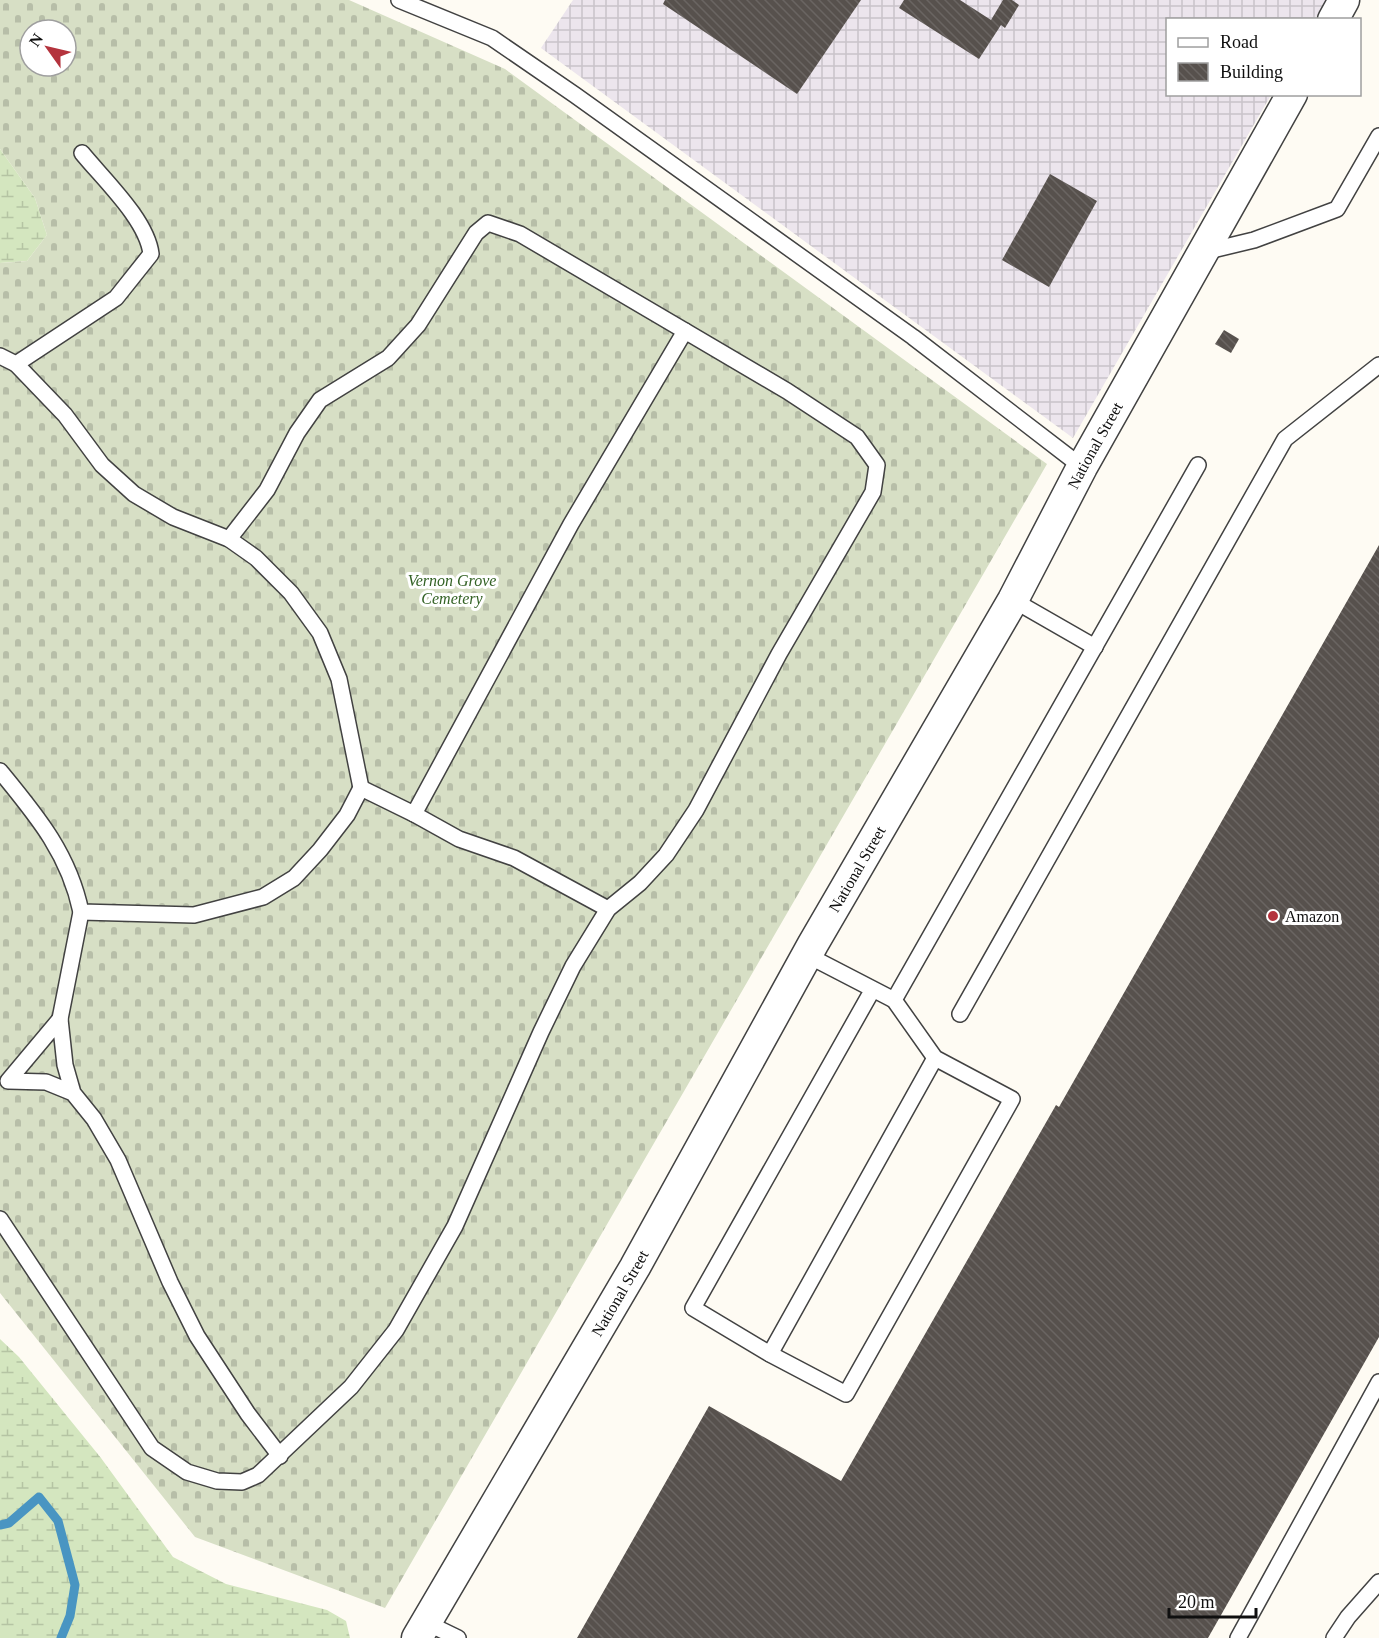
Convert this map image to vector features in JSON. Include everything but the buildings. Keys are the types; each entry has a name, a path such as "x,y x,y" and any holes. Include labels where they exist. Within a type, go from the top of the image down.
{"street":[{"path":"1335,18 1344,0"},
{"name":"National Street","path":"422,1631 635,1267 807,955 1013,600 1082,467 1291,96"}],"lane":[{"path":"399,0 492,38 575,94 913,337 1082,467"},
{"path":"1204,252 1254,240 1337,209 1379,136"},
{"path":"16,364 116,298 151,254 149,239 140,224 82,153"},
{"path":"0,1219 152,1448 187,1472 217,1481 242,1482 258,1475 351,1387 396,1330 455,1226 541,1032 573,966 608,909 640,883 659,862 696,810 779,654 873,492 877,465 858,437 788,391 520,234 488,223 476,233 418,325 388,358 320,400 297,433 267,490 229,539"},
{"path":"414,813 571,524 686,331"},
{"path":"0,356 16,364 65,415 102,465 134,494 172,517 229,539 256,558 291,593 320,633 339,680 361,788 347,815 320,850 294,878 263,897 194,915 81,912"},
{"path":"960,1014 1285,439 1379,365"},
{"path":"894,1000 1198,465"},
{"path":"1013,600 1095,647"},
{"path":"0,771 41,821 75,882 81,912 60,1019 64,1065 73,1093 94,1119 118,1160 170,1282 197,1336 248,1414 280,1456"},
{"path":"361,788 414,813 459,839 514,858 608,909"},
{"path":"807,955 873,989 894,1000 935,1058 1012,1099 846,1394 770,1354 693,1308 873,989"},
{"path":"4,1082 60,1019"},
{"path":"770,1354 935,1058"},
{"path":"4,1082 46,1082 73,1093"},
{"path":"1238,1638 1379,1382"},
{"path":"1334,1638 1348,1617 1379,1582"},
{"path":"422,1631 458,1638"}],"shaded area":[{"path":"573,0 1326,0 1316,18 1166,18 1166,96 1270,96 1073,438 541,48"}],"green space":[{"name":"Vernon Grove Cemetery","path":"0,0 349,0 505,69 1047,464 385,1608 195,1537 0,1293 0,263 27,261 47,235 35,198 0,149"},
{"path":"0,149 35,198 47,235 27,261 0,263"},
{"path":"0,1339 19,1357 101,1458 173,1557 226,1584 327,1610 346,1621 350,1638 0,1638"}],"waterway":[{"path":"0,1525 9,1523 39,1497 58,1521 75,1585 70,1616 61,1638"}],"place":[{"name":"Amazon","path":"1273,916"}]}
